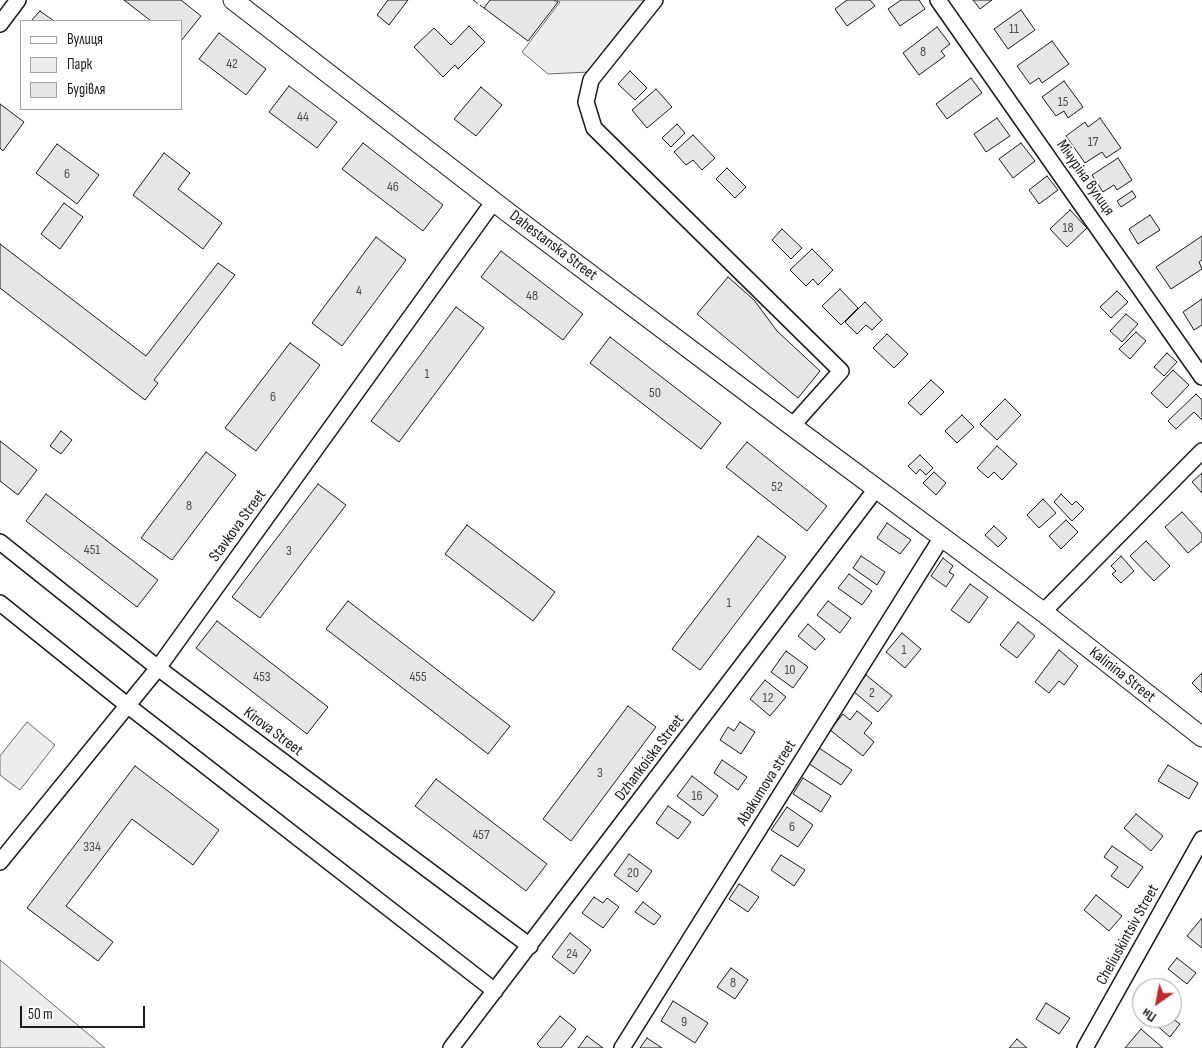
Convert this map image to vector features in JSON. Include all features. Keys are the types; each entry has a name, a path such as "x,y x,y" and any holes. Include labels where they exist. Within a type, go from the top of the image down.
{"street":[{"path":"0,24 18,0"},
{"name":"Dahestanska Street","path":"233,0 494,201 942,538"},
{"path":"655,0 591,80 586,102 594,128 842,371 792,426"},
{"name":"Мічуріна вулиця","path":"938,0 1202,377"},
{"name":"Stavkova Street","path":"0,862 158,668 494,201"},
{"path":"1043,612 1202,451"},
{"name":"Dzhankoiska Street","path":"451,1048 876,488"},
{"name":"Kalinina Street","path":"942,538 1043,612 1202,737"},
{"name":"Abakumova street","path":"622,1048 942,538"},
{"name":"Kirova Street","path":"0,542 158,668 530,946"},
{"path":"0,603 127,705 495,991"},
{"name":"Cheliuskintsiv Street","path":"1085,1048 1202,839"}],"green space":[{"path":"557,0 646,0 590,72 548,74 522,52 560,2"},
{"path":"27,722 55,745 20,790 0,775 0,756"},
{"path":"0,960 105,1048 0,1048"}],"building":[{"path":"124,0 181,0 201,16 182,40 182,20 150,20"},
{"path":"388,0 408,0 389,25 377,15"},
{"path":"490,0 554,0 558,2 528,41 484,8"},
{"path":"847,0 870,0 875,6 847,26 835,9"},
{"path":"901,0 919,0 925,9 900,26 888,9"},
{"path":"973,0 992,0 980,9"},
{"path":"1021,10 1035,30 1008,49 994,29"},
{"path":"40,11 53,20 32,20"},
{"path":"469,26 485,42 458,69 455,65 443,77 414,47 434,28 451,45"},
{"path":"937,27 950,44 941,51 945,56 919,75 903,53"},
{"path":"219,33 266,69 246,95 199,59"},
{"path":"1052,41 1069,64 1042,83 1039,78 1030,84 1017,66"},
{"path":"630,71 647,88 635,100 618,84"},
{"path":"971,78 982,93 947,119 936,104"},
{"path":"1064,81 1083,107 1068,118 1064,111 1056,116 1042,97"},
{"path":"289,86 337,122 317,148 269,112"},
{"path":"481,87 502,105 476,136 454,119"},
{"path":"656,89 672,107 647,128 632,110"},
{"path":"0,104 24,122 3,151 0,148"},
{"path":"997,118 1010,136 986,152 974,134"},
{"path":"1100,118 1121,148 1106,158 1102,152 1085,163 1066,136 1085,122 1088,127"},
{"path":"677,124 685,133 671,147 662,138"},
{"path":"693,135 715,158 702,170 693,160 686,165 674,152"},
{"path":"363,143 443,205 423,231 342,169"},
{"path":"1021,143 1035,161 1013,178 999,159"},
{"path":"57,144 99,175 77,204 36,173"},
{"path":"164,153 190,173 178,189 222,223 203,249 133,195"},
{"path":"1118,158 1132,180 1117,190 1114,185 1103,192 1092,175"},
{"path":"727,168 746,187 735,198 716,179"},
{"path":"1047,176 1058,190 1039,204 1029,190"},
{"path":"1132,191 1136,197 1121,207 1117,201"},
{"path":"64,203 83,217 60,249 41,234"},
{"path":"1070,210 1087,228 1067,247 1050,229"},
{"path":"1150,215 1160,230 1138,244 1129,229"},
{"path":"782,229 802,248 791,259 772,240"},
{"path":"1202,236 1202,260 1199,262 1202,269 1171,289 1156,267"},
{"path":"376,237 406,260 342,346 312,323"},
{"path":"0,244 146,356 218,263 235,275 154,380 158,383 145,400 0,288"},
{"path":"812,249 833,270 818,285 813,279 806,286 790,270"},
{"path":"501,251 583,314 563,340 481,277"},
{"path":"728,277 754,300 777,331 820,371 798,398 697,314"},
{"path":"840,289 858,308 841,325 822,306"},
{"path":"1117,291 1128,302 1111,318 1100,307"},
{"path":"1202,299 1202,325 1194,330 1183,312"},
{"path":"865,302 882,320 872,330 866,325 857,334 845,322"},
{"path":"456,307 484,328 399,442 371,421"},
{"path":"1126,314 1138,324 1122,342 1110,331"},
{"path":"1136,332 1146,341 1130,359 1119,349"},
{"path":"887,334 908,354 894,368 873,348"},
{"path":"610,337 721,423 701,449 590,363"},
{"path":"290,343 320,365 256,451 225,428"},
{"path":"1167,353 1177,362 1164,376 1154,367"},
{"path":"1173,370 1189,385 1167,408 1151,393"},
{"path":"931,380 944,392 921,415 908,403"},
{"path":"1196,394 1202,400 1202,420 1194,412 1176,429 1168,421"},
{"path":"1005,399 1021,415 997,440 980,424"},
{"path":"962,415 974,427 957,443 945,431"},
{"path":"61,431 72,440 61,454 50,446"},
{"path":"0,441 37,470 18,495 0,481"},
{"path":"747,442 827,506 807,531 726,467"},
{"path":"997,446 1017,464 1002,480 994,472 988,478 977,468"},
{"path":"206,452 236,475 172,560 141,538"},
{"path":"920,455 933,468 926,475 920,469 916,474 908,466"},
{"path":"934,472 946,483 936,495 923,483"},
{"path":"1202,473 1202,493 1192,482"},
{"path":"318,484 346,505 260,618 232,597"},
{"path":"46,494 158,580 137,607 26,521"},
{"path":"1061,494 1072,505 1076,501 1084,509 1072,521 1054,502"},
{"path":"1043,499 1056,513 1039,528 1027,515"},
{"path":"1182,512 1202,534 1202,541 1188,553 1165,527"},
{"path":"1066,520 1078,532 1061,549 1049,536"},
{"path":"887,523 911,540 900,554 877,538"},
{"path":"467,525 555,592 533,621 445,554"},
{"path":"994,526 1007,538 998,547 985,535"},
{"path":"758,536 786,557 700,670 672,649"},
{"path":"1146,541 1170,566 1154,581 1130,556"},
{"path":"861,556 885,572 877,585 853,568"},
{"path":"1121,556 1134,571 1121,583 1112,574 1116,571 1111,566"},
{"path":"943,558 953,566 949,572 954,575 946,587 931,576"},
{"path":"849,574 872,591 862,605 838,588"},
{"path":"970,584 988,597 969,623 951,610"},
{"path":"348,601 510,726 488,754 326,629"},
{"path":"828,601 851,618 840,633 817,615"},
{"path":"217,621 328,707 307,734 196,648"},
{"path":"1018,622 1035,636 1017,658 1000,645"},
{"path":"808,624 825,639 815,650 798,636"},
{"path":"902,633 921,649 905,668 886,652"},
{"path":"1059,650 1078,666 1064,685 1059,681 1049,693 1035,682"},
{"path":"786,651 808,667 793,688 771,672"},
{"path":"1202,673 1202,693 1192,683"},
{"path":"866,675 892,696 878,712 853,691"},
{"path":"765,680 786,697 770,716 750,699"},
{"path":"628,706 656,727 571,841 543,819"},
{"path":"857,711 872,723 864,733 874,742 863,756 830,730 843,714 850,720"},
{"path":"740,722 755,732 741,754 720,740 728,727 734,731"},
{"path":"819,748 852,770 841,785 808,763"},
{"path":"722,760 747,777 738,790 714,773"},
{"path":"1168,765 1198,783 1189,799 1158,781"},
{"path":"135,766 219,830 193,865 132,819 66,906 113,942 98,961 27,908"},
{"path":"692,776 718,796 703,816 677,796"},
{"path":"803,778 831,796 821,812 793,794"},
{"path":"436,779 547,864 526,891 415,806"},
{"path":"668,806 691,822 678,839 656,823"},
{"path":"787,807 813,825 798,847 771,830"},
{"path":"1136,814 1163,836 1151,851 1124,828"},
{"path":"1112,846 1143,867 1128,888 1111,876 1118,867 1104,857"},
{"path":"629,854 652,871 637,892 614,875"},
{"path":"781,855 805,870 794,886 771,870"},
{"path":"739,884 759,897 748,912 729,899"},
{"path":"1096,895 1122,916 1109,931 1084,910"},
{"path":"594,897 603,903 607,898 619,907 603,928 582,913"},
{"path":"643,902 661,916 654,925 635,912"},
{"path":"1202,918 1202,948 1187,936"},
{"path":"570,933 591,950 574,974 552,957"},
{"path":"1177,958 1196,973 1187,984 1182,978 1168,969"},
{"path":"731,968 748,980 735,999 717,987"},
{"path":"673,1001 708,1023 695,1043 661,1021"},
{"path":"1046,1003 1070,1018 1059,1034 1036,1019"},
{"path":"560,1016 576,1029 561,1048 541,1048 537,1044"},
{"path":"1160,1028 1177,1028 1170,1037"},
{"path":"1141,1029 1163,1048 1125,1048"},
{"path":"587,1036 603,1048 578,1048"},
{"path":"647,1038 662,1048 640,1048"},
{"path":"1017,1039 1027,1048 1009,1048"}],"fence":[{"path":"473,0 484,8"}]}
